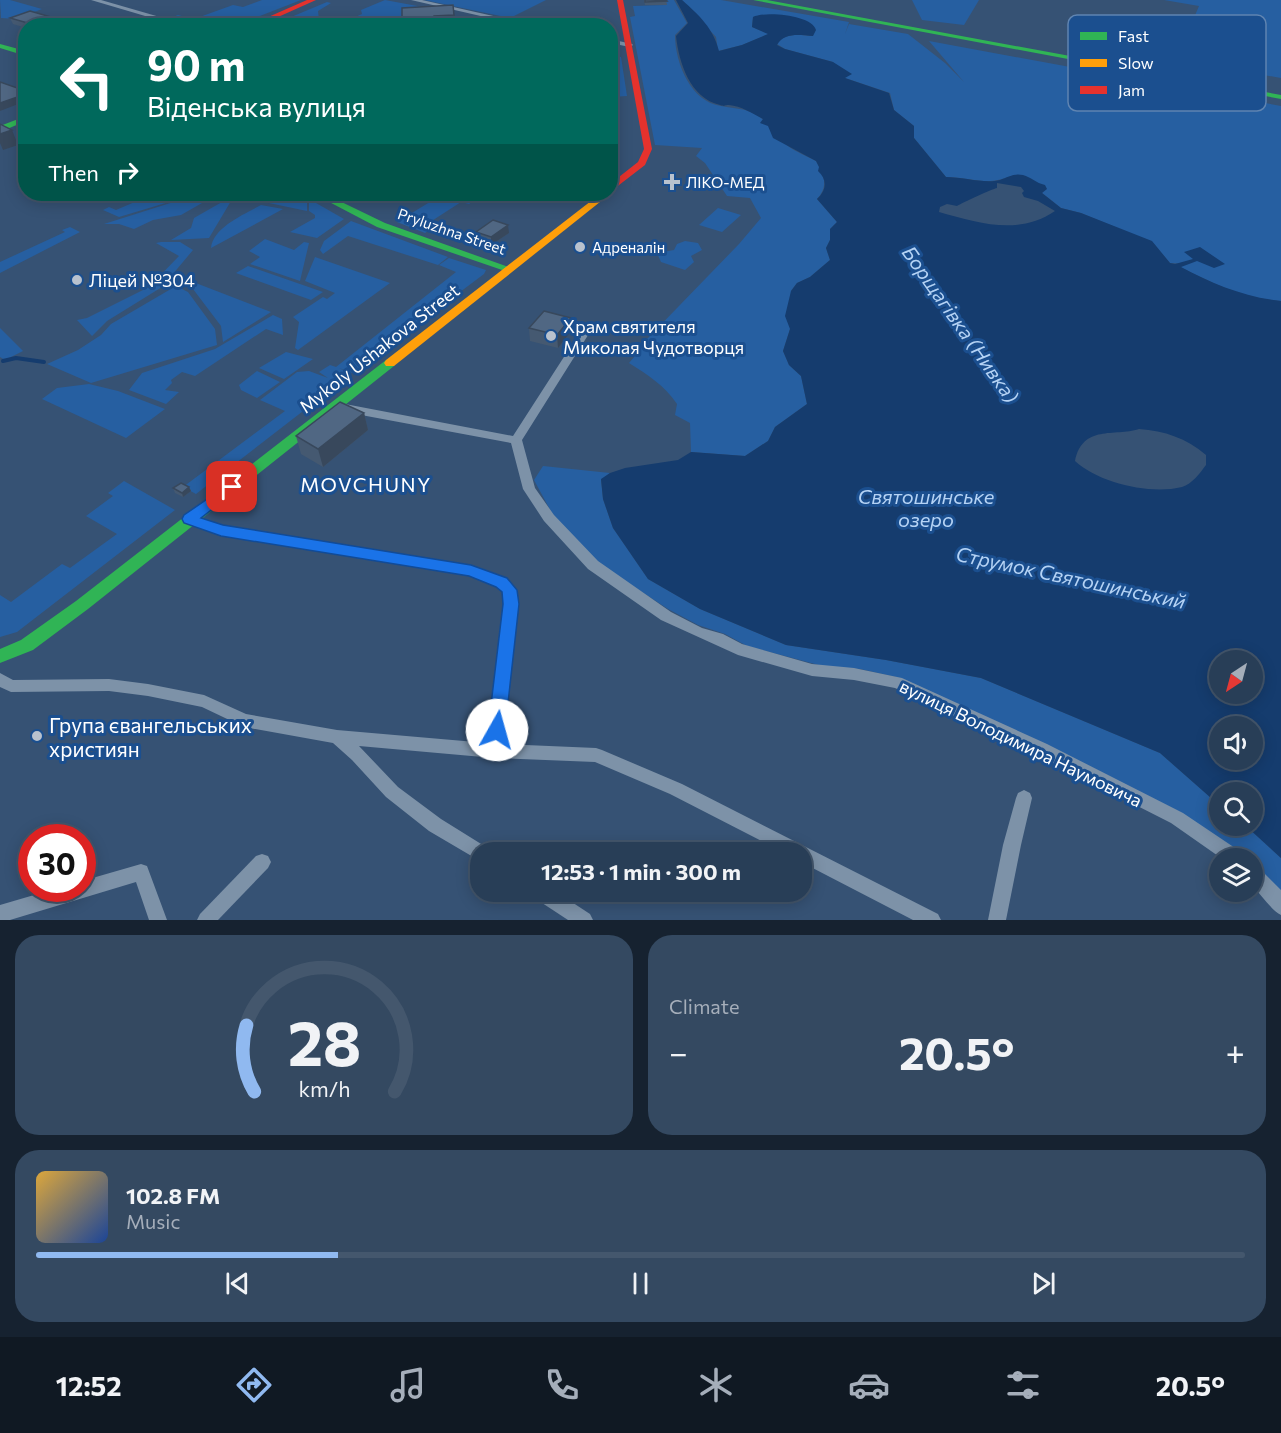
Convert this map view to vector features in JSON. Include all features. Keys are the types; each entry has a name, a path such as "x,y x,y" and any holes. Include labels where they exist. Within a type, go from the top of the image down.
{"main road":[{"path":"270,18 313,0"},
{"path":"618,182 642,163 647,154 644,124 620,0"},
{"path":"756,0 1068,58"},
{"path":"777,0 1068,53"},
{"path":"0,46 18,52"},
{"path":"1266,89 1281,92"},
{"path":"1266,94 1281,97"},
{"path":"0,129 18,121"},
{"name":"Pryluzhna Street","path":"333,201 381,225 509,269"},
{"name":"Mykoly Ushakova Street","path":"0,656 27,645 82,605 596,201"}],"street":[{"path":"94,0 159,18"},
{"path":"414,0 498,18"},
{"path":"618,43 630,45"},
{"path":"335,406 516,440 585,332"},
{"name":"вулиця Володимира Наумовича","path":"516,440 529,489 549,518 593,565 666,616 738,649 812,670 854,674 897,682 1041,749 1177,818 1220,848"},
{"path":"190,519 221,531 471,570 502,583 510,590 511,604 494,751"},
{"path":"0,679 11,686 109,685 148,690 204,701 244,720 337,737 494,751 596,755 676,789 780,842"},
{"path":"337,737 358,755 392,792 435,825 470,848"},
{"path":"998,920 1012,845 1024,798"},
{"path":"812,858 932,920"},
{"path":"206,920 262,862"},
{"path":"0,914 141,872 158,920"},
{"path":"1263,884 1281,906"},
{"path":"556,902 585,920"}],"shaded area":[{"path":"0,0 10,0 42,9 16,19 1,18"},
{"path":"262,0 301,0 255,18 197,18 233,5 243,7"},
{"path":"385,0 428,8 403,18 353,18 362,14 361,10"},
{"path":"424,0 546,0 510,18"},
{"path":"665,0 674,0 687,23 675,35 676,46 682,69 693,89 710,103 755,114 788,146 816,161 824,180 823,190 817,199 837,222 830,229 830,240 826,248 830,260 810,277 797,283 791,291 790,329 783,351 789,365 801,376 807,404 775,427 768,441 745,456 691,452 690,423 675,415 677,404 661,386 629,363 635,356 636,346 648,338 739,244 761,218 750,198 727,196 705,163 696,156 702,148 655,145 630,17 635,16 633,6 666,5"},
{"path":"682,0 721,0 849,22 845,34 849,24 908,34 945,63 964,82 929,41 1068,67 1068,111 1266,111 1266,103 1281,106 1281,301 1241,294 1180,267 1185,264 1170,263 1153,243 1081,213 1061,208 1026,177 1014,175 994,181 984,181 946,177 914,138 914,126 894,110 890,93 845,78 833,62 785,49 777,44 788,36 813,36 785,18 771,15 753,17 752,27 769,34 742,45 718,51 716,37"},
{"path":"912,0 979,0 964,25 922,20"},
{"path":"1164,0 1281,0 1281,78 1266,75 1266,15 1195,15 1199,6"},
{"path":"327,2 331,3 318,11 319,18 289,18"},
{"path":"178,15 190,18 170,18"},
{"path":"618,57 621,57 627,96 618,97"},
{"path":"137,201 169,202 119,217 103,210 109,207 116,210"},
{"path":"177,201 206,201 181,215 153,220 134,229 119,224 104,224"},
{"path":"231,201 209,238 171,240 191,228 194,218 222,202"},
{"path":"307,201 307,211 264,202"},
{"path":"309,201 312,201 344,219 317,238 290,232 315,218 315,215 309,211"},
{"path":"432,201 473,201 469,204 461,202 427,224 433,227 425,233 397,222"},
{"path":"261,205 283,209 211,248 213,240 223,228"},
{"path":"718,208 741,215 722,232 699,225"},
{"path":"351,221 448,257 438,265 348,236 323,254 320,250 324,241"},
{"path":"70,227 80,232 0,273 0,262 65,232 62,230"},
{"path":"265,239 294,250 304,242 309,243 300,281 250,264 260,257 249,251"},
{"path":"685,241 698,243 702,250 691,256 694,262 685,270 661,262 657,253 674,250 677,244"},
{"path":"180,242 193,250 162,287 107,321 92,336 77,320 87,318 149,287 179,256 156,243"},
{"path":"315,257 390,283 298,350 295,348 299,322 293,317 323,297 327,299 335,293 305,281"},
{"path":"449,258 486,270 484,274 352,373 339,368 351,374 196,494 183,487 285,411 260,400 297,372 309,371 328,378 319,372 330,365 336,367 456,272 439,265"},
{"path":"248,266 323,292 311,300 236,273"},
{"path":"188,280 271,312 223,342 221,326 193,289 182,284"},
{"path":"176,286 188,292 215,329 217,345 91,383 47,364 78,350 101,335 111,324"},
{"path":"273,315 282,319 283,335 266,329 195,376 182,372 171,380 172,383 165,390 179,392 166,404 129,390 142,373 215,349"},
{"path":"0,328 23,351 5,360 0,357"},
{"path":"286,352 313,359 284,379 259,368"},
{"path":"257,371 280,382 257,398 241,390 239,385"},
{"path":"89,384 118,391 165,409 126,438 42,399 57,388"},
{"path":"543,466 610,473 601,480 603,499 613,528 648,579 700,609 786,645 886,660 981,678 1160,753 1209,796 1209,836 1257,836 1281,858 1281,896 1263,877 1263,848 1221,848 896,677 860,669 830,668 747,646 668,609 599,564 554,517 534,480"},
{"path":"124,481 175,510 17,632 0,637 0,595 11,602 62,564 70,568 117,534 86,516 113,496 108,493"}],"water":[{"name":"Святошинське озеро","path":"676,0 682,0 695,11 713,36 719,51 742,45 768,34 752,27 753,17 768,14 806,21 816,30 813,36 788,36 777,45 833,62 852,74 845,78 889,93 894,110 914,126 914,138 946,177 988,181 1017,175 1026,176 1045,185 1047,189 1042,193 1061,208 1081,213 1152,241 1170,263 1175,264 1193,259 1184,252 1200,247 1225,264 1214,268 1197,261 1181,267 1229,289 1281,301 1281,858 1257,836 1263,836 1263,782 1209,782 1209,796 1160,753 981,678 886,660 786,645 700,609 648,579 613,528 603,499 601,479 625,468 678,460 691,452 745,456 768,441 775,427 807,404 801,376 789,365 783,351 790,329 785,316 791,291 797,283 810,277 830,260 826,248 830,240 830,229 837,222 817,199 825,185 816,161 773,138 768,126 760,123 763,119 738,107 723,106 710,101 701,95 683,68 676,36 688,23","holes":["997,183 1021,187 1024,197 1038,201 1055,211 1041,219 1013,225 984,223 939,212 940,207 947,204 957,206 997,188","1139,429 1183,440 1206,455 1206,465 1186,486 1155,489 1111,481 1085,469 1075,461 1079,449 1092,437"]}],"building":[{"path":"645,0 666,0 667,1 645,2"},
{"path":"453,5 454,15 434,16 434,18 402,18 402,8"},
{"path":"30,11 51,17 18,18 18,20 10,18"},
{"path":"0,82 18,88 18,97 0,103"},
{"path":"0,124 12,130 0,134"},
{"path":"493,220 508,225 491,237 476,232"},
{"path":"544,311 571,318 557,335 529,328"},
{"path":"340,402 364,413 318,449 296,436"},
{"path":"181,483 189,487 182,493 173,488"}],"waterway":[{"path":"3,361 16,358 44,362"}],"traffic: fast":[{"path":"756,0 1068,58"},
{"path":"0,46 18,52"},
{"path":"1266,94 1281,97"},
{"path":"0,129 18,121"},
{"path":"333,201 381,225 509,269"},
{"path":"0,656 27,645 82,605 390,363"}],"traffic: slow":[{"path":"390,363 596,201"}],"traffic: jam":[{"path":"270,18 313,0"},
{"path":"618,182 642,163 648,149 620,0"}],"place":[{"name":"ЛІКО-МЕД","path":"672,182"},
{"name":"Адреналін","path":"580,247"},
{"name":"Ліцей №304","path":"77,280"},
{"name":"Храм святителя Миколая Чудотворця","path":"551,336"},
{"name":"Група євангельських християн","path":"37,736"}],"district":[{"name":"MOVCHUNY","path":"366,484"}],"route":[{"path":"232,487 190,519 221,531 471,570 502,583 510,590 511,604 497,730"}],"water label":[{"name":"Борщагівка (Нивка)","path":"961,324"},
{"name":"Струмок Святошинський","path":"1071,577"}]}
